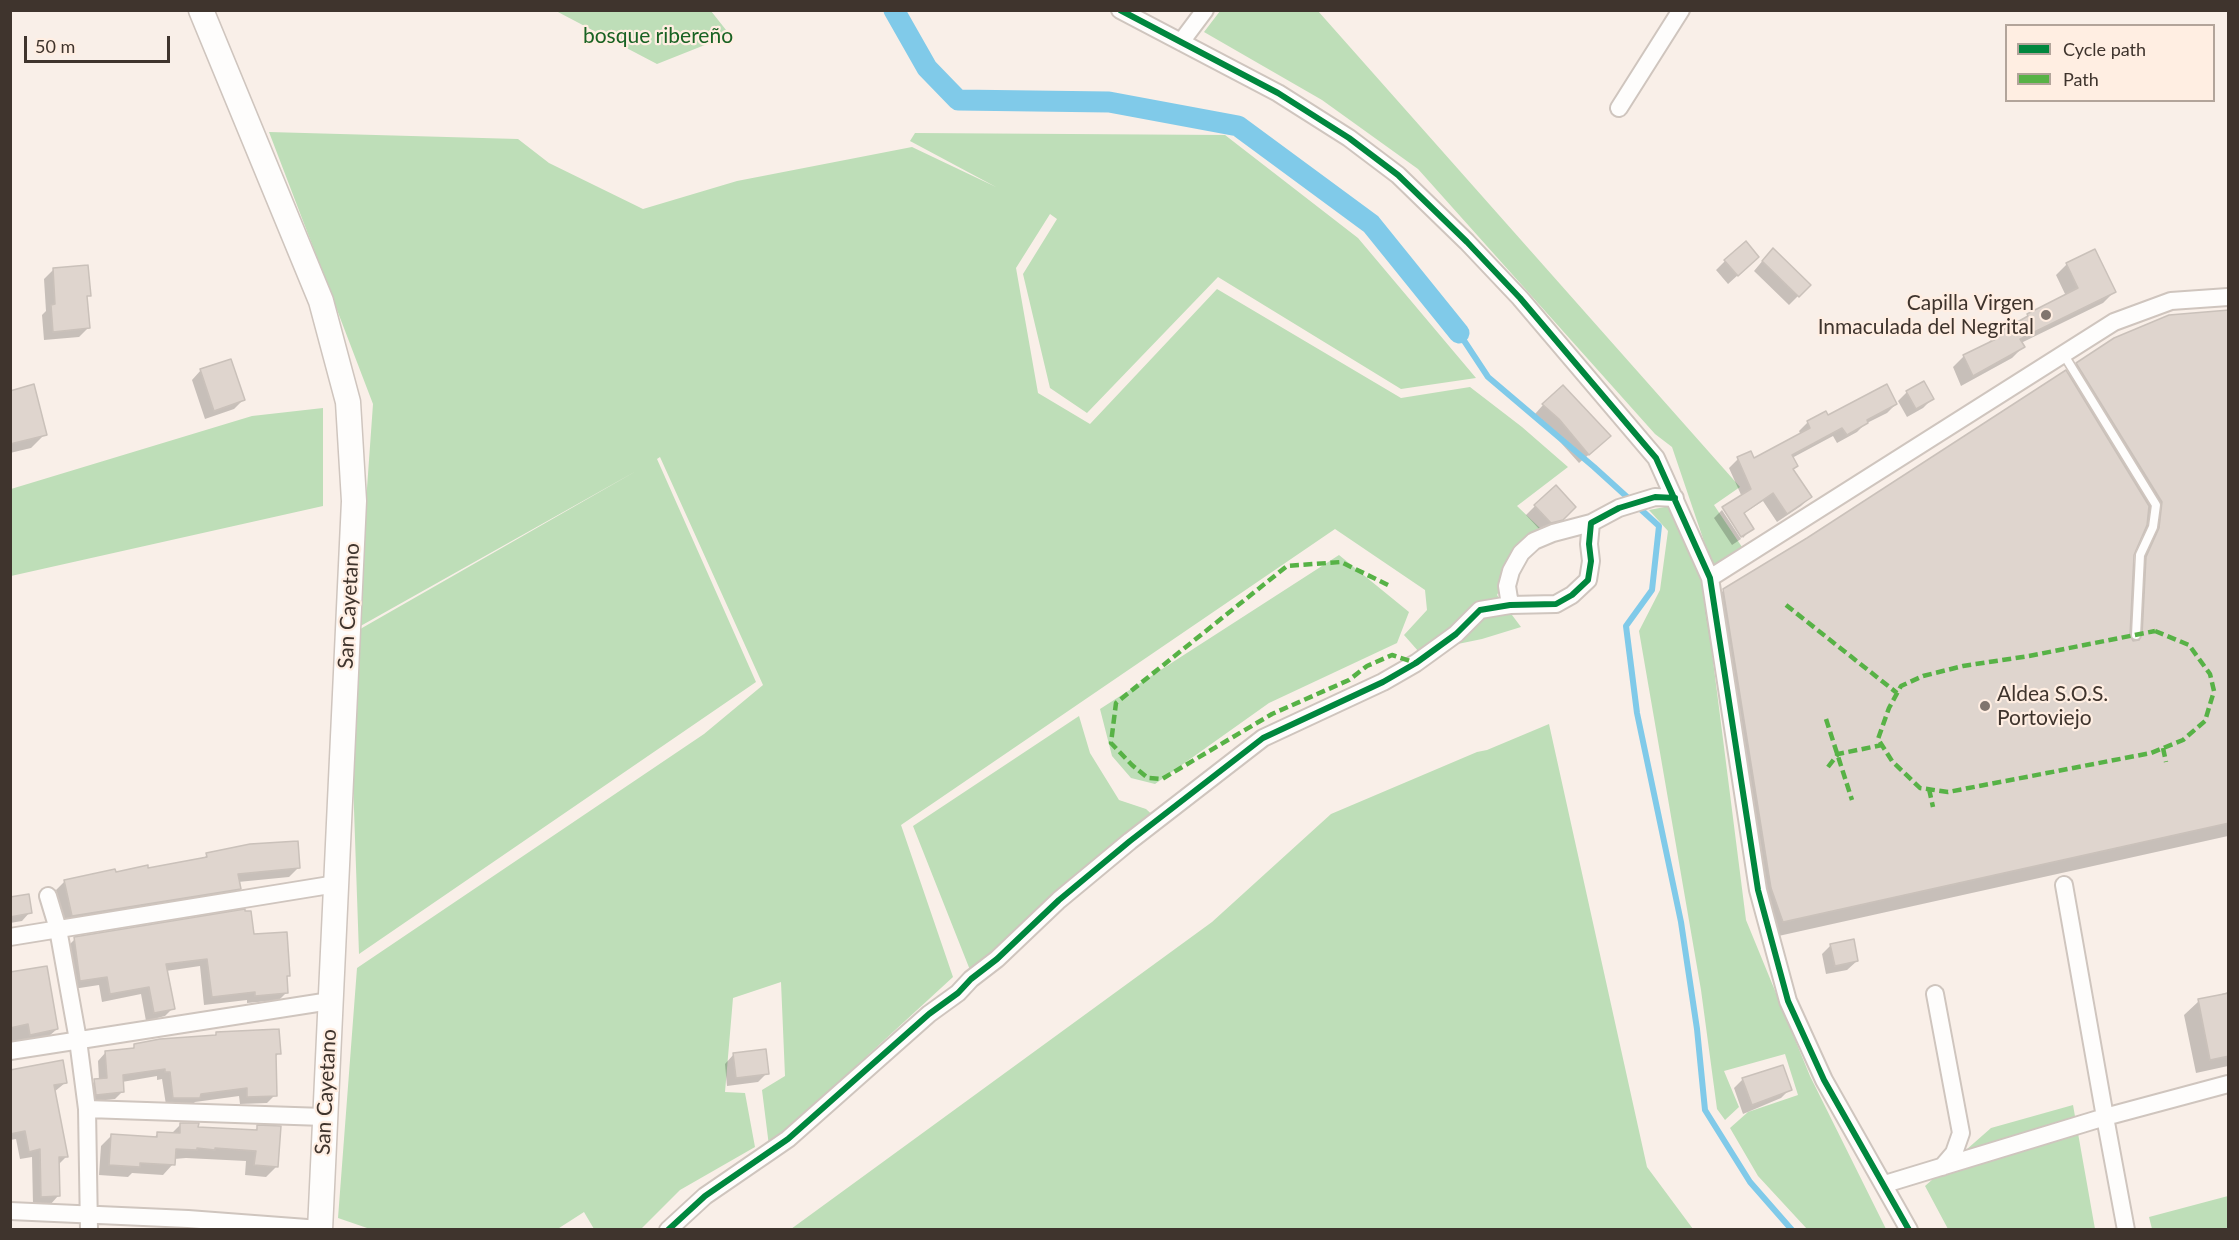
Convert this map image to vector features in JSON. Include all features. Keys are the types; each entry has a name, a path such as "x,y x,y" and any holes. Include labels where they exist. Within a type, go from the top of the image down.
{"main road":[{"name":"San Cayetano","path":"201,10 321,301 348,402 354,501 320,1229"}],"street":[{"path":"1120,10 1278,93 1350,138 1398,175 1467,242 1520,298 1656,458 1710,578 1758,890 1771,945 1788,1001 1824,1080 1909,1230"},
{"path":"1181,42 1205,10"},
{"path":"1619,108 1682,10"},
{"path":"1710,578 2114,322 2171,301 2229,297"},
{"path":"1510,605 1507,586 1511,571 1521,553 1534,541 1553,533 1591,524 1619,508 1655,497 1675,498"},
{"path":"668,1230 705,1196 788,1139 929,1014 958,993 971,979 997,959 1068,893 1130,841 1263,738 1383,682 1416,663 1456,634 1480,610 1510,605 1556,604 1572,595 1588,579 1591,561 1588,544 1591,524"},
{"path":"10,937 336,884"},
{"path":"2064,885 2126,1230"},
{"path":"48,896 58,929 78,1040 87,1109 89,1222"},
{"path":"1935,994 1962,1132 1954,1153 1942,1167"},
{"path":"10,1051 330,1001"},
{"path":"1885,1184 2105,1117 2229,1084"},
{"path":"87,1109 324,1117"},
{"path":"10,1211 89,1222 320,1229"}],"lane":[{"path":"2064,355 2156,505 2152,527 2140,555 2136,635"}],"green space":[{"name":"bosque ribereño","path":"556,11 711,11 730,35 657,64"},
{"path":"1220,11 1318,11 1740,487 1714,505 1742,547 1713,568 1672,447 1655,434 1418,169 1322,100 1204,32"},
{"path":"269,132 518,139 549,163 643,209 737,181 912,147 996,187 910,141 915,133 1225,135 1358,238 1476,378 1401,389 1218,277 1087,413 1050,388 1023,274 1057,219 1050,214 1016,268 1038,393 1090,424 1217,289 1401,398 1470,387 1522,427 1568,467 1517,506 1541,529 1518,557 1497,595 1521,627 1482,639 1419,652 1404,635 1427,610 1425,590 1335,529 901,825 953,977 769,1146 762,1090 785,1076 781,982 733,998 725,1092 745,1093 755,1147 680,1190 641,1229 594,1229 584,1212 556,1230 370,1229 338,1218 357,968 704,734 763,685 660,457 657,459 756,682 359,954 348,636 638,470 357,628 373,404"},
{"path":"323,408 323,506 11,576 11,489 252,416"},
{"path":"1675,505 1703,582 1746,920 1810,1076 1886,1229 1807,1229 1758,1176 1730,1128 1748,1112 1798,1095 1785,1054 1724,1071 1739,1107 1725,1120 1717,1109 1701,990 1639,631 1660,590 1668,531 1649,510"},
{"path":"1339,555 1409,612 1397,643 1269,703 1155,784 1131,778 1112,756 1100,709"},
{"path":"1079,716 1090,753 1119,800 1146,809 1158,820 970,970 913,826"},
{"path":"1549,724 1647,1167 1693,1229 791,1229 1212,922 1331,814"},
{"path":"2073,1105 2095,1229 1948,1229 1925,1186 1991,1128"},
{"path":"2228,1196 2228,1229 2152,1229 2149,1217"}],"building":[{"path":"1746,241 1759,257 1738,276 1724,260"},
{"path":"1773,248 1811,285 1799,297 1762,261"},
{"path":"2095,249 2116,292 2020,339 2025,347 1973,376 1963,355 1996,339 1994,335 2028,316 2027,314 2078,288 2066,263"},
{"path":"88,265 91,296 87,296 90,328 53,332 51,305 55,304 53,268"},
{"name":"Aldea S.O.S. Portoviejo","path":"2229,310 2229,823 1783,922 1771,888 1723,589 1807,538 2066,370 2149,506 2147,525 2134,555 2130,635 2133,641 2139,640 2142,635 2146,557 2159,528 2162,502 2076,363 2114,338 2169,315"},
{"path":"231,359 245,400 214,411 200,369"},
{"path":"1924,381 1934,399 1916,409 1906,391"},
{"path":"34,384 47,435 10,444 10,391"},
{"path":"1887,384 1897,404 1867,420 1868,423 1847,435 1842,428 1792,455 1798,466 1793,469 1812,497 1787,514 1773,493 1744,513 1754,529 1741,537 1722,507 1751,489 1737,457 1751,451 1754,458 1810,428 1807,421 1826,411 1828,415"},
{"path":"1563,385 1611,436 1589,455 1559,419 1542,404"},
{"path":"1556,485 1576,507 1563,520 1551,523 1534,505"},
{"path":"298,841 300,868 238,874 241,889 72,916 64,880 115,869 116,872 148,865 148,868 207,857 206,853 250,844"},
{"path":"29,894 32,913 10,917 10,897"},
{"path":"245,909 245,911 251,911 254,934 287,932 290,976 287,976 288,993 255,996 255,992 212,997 207,959 166,964 175,1009 154,1013 149,987 110,994 107,977 80,981 74,937"},
{"path":"1854,939 1858,961 1835,966 1830,944"},
{"path":"47,966 58,1029 30,1035 28,1024 10,1028 10,972"},
{"path":"2229,993 2229,1056 2210,1060 2198,999"},
{"path":"279,1029 281,1054 276,1054 277,1096 247,1097 247,1088 201,1094 200,1098 173,1098 170,1072 165,1072 165,1069 123,1075 124,1092 96,1095 94,1079 107,1078 105,1051 134,1048 134,1044 160,1039 216,1035 216,1032"},
{"path":"766,1049 769,1074 736,1078 733,1053"},
{"path":"63,1060 67,1083 54,1085 68,1157 59,1157 60,1196 41,1197 40,1149 29,1152 25,1131 10,1134 10,1070"},
{"path":"1783,1065 1792,1090 1752,1105 1742,1078"},
{"path":"180,1123 199,1123 198,1127 257,1130 257,1125 281,1126 278,1167 254,1165 256,1151 215,1148 215,1150 176,1149 175,1165 140,1163 140,1167 109,1165 111,1134 157,1137 157,1132 180,1133"}],"waterway":[{"path":"894,10 927,68 958,100 1109,102 1238,126 1371,224 1459,333"},
{"path":"1459,333 1488,377 1659,526 1652,590 1626,626 1637,713 1681,922 1697,1029 1705,1110 1750,1182 1792,1230"}],"marked path":[{"path":"1388,585 1341,562 1287,566 1116,703 1111,743 1148,778 1162,779 1272,714 1349,680 1367,666 1392,655 1416,663"},
{"path":"1786,605 1897,693"},
{"path":"2155,631 2189,645 2210,674 2214,691 2205,721 2183,740 2151,753 1948,792 1920,788 1892,761 1878,739 1889,708 1901,686 1923,676 1963,666 2029,656 2155,631"},
{"path":"1826,719 1852,800"},
{"path":"1828,767 1838,754 1882,745"},
{"path":"2163,748 2166,762"},
{"path":"1929,789 1933,807"}],"cycle path":[{"path":"1120,10 1278,93 1349,138 1398,175 1467,242 1520,298 1656,458 1710,578 1758,890 1788,1001 1824,1080 1909,1230"},
{"path":"668,1230 705,1196 788,1139 929,1014 958,993 971,979 997,959 1059,900 1130,841 1263,738 1383,682 1416,663 1456,634 1480,610 1510,605 1556,604 1572,595 1588,580 1591,561 1589,544 1591,523 1619,508 1655,497 1675,498"}],"place":[{"name":"Capilla Virgen Inmaculada del Negrital","path":"2046,315"},
{"name":"Aldea S.O.S. Portoviejo","path":"1985,706"}]}
